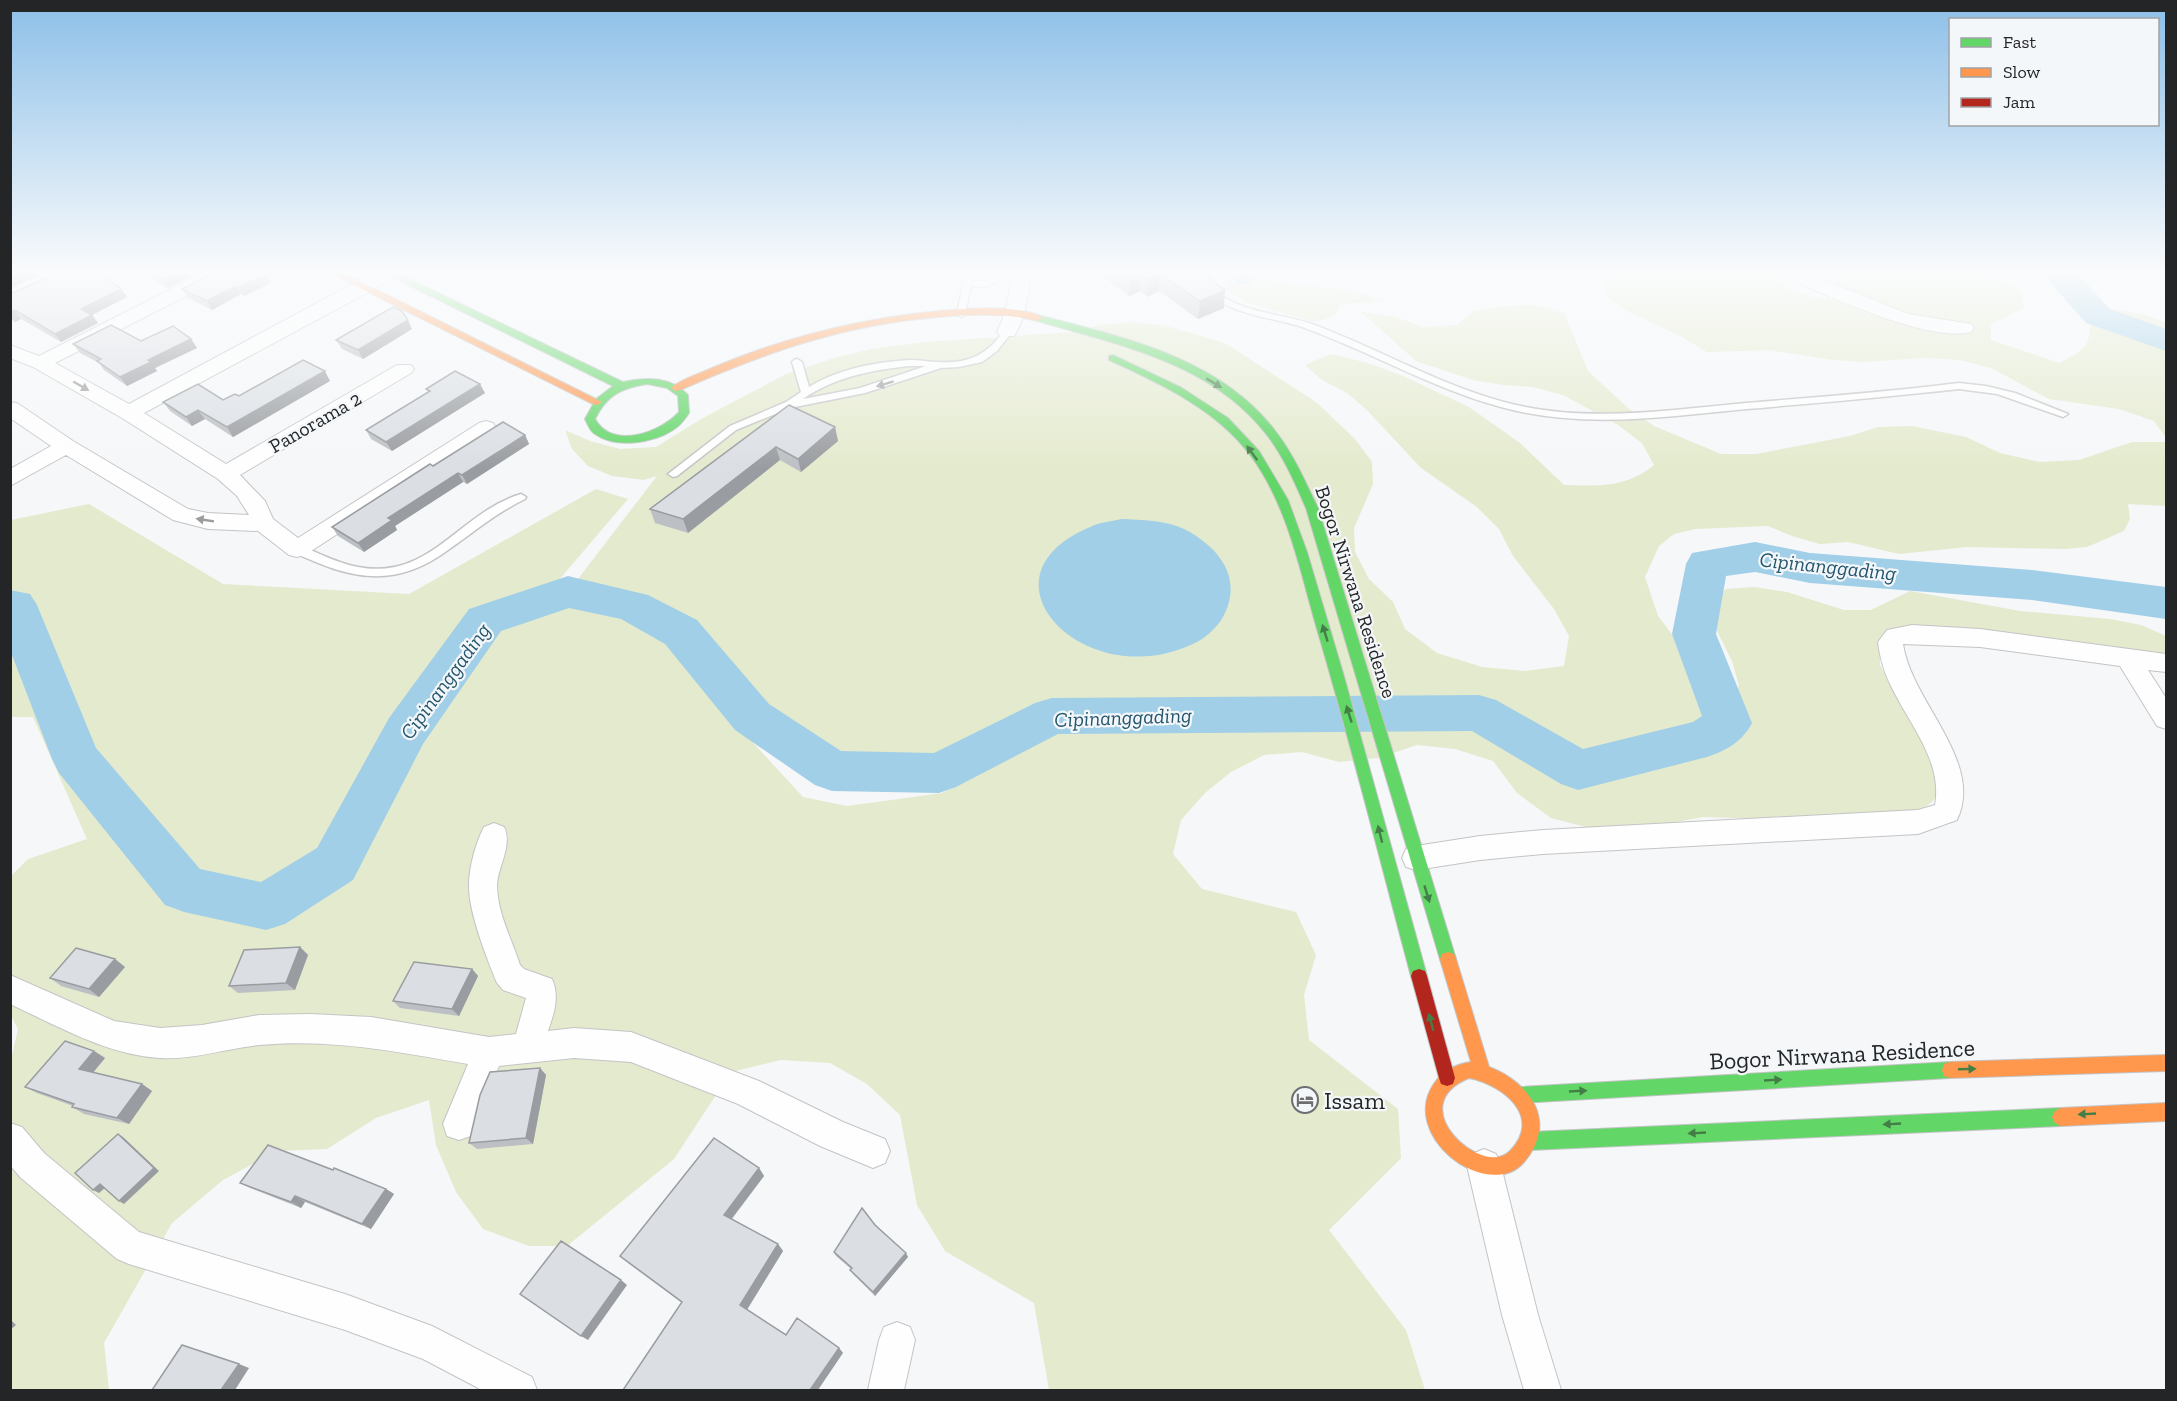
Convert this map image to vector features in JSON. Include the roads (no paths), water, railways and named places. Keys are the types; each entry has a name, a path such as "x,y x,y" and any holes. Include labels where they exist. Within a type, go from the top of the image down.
{"street":[{"path":"40,363 88,338"},
{"path":"129,413 266,338"},
{"path":"466,338 597,402"},
{"path":"524,338 622,386"},
{"name":"Bogor Nirwana Residence","path":"676,388 803,338"},
{"name":"Bogor Nirwana Residence","path":"1109,338 1150,351 1209,380 1239,398 1273,434 1292,465 1311,508 1482,1071"},
{"path":"10,351 40,363 129,413 226,474 245,490 257,506 263,523 297,549 486,428"},
{"name":"Bogor Nirwana Residence","path":"1101,354 1139,370 1209,409 1238,434 1265,470 1295,535 1357,739 1391,875 1447,1078"},
{"name":"Panorama 2","path":"226,474 404,369"},
{"path":"647,381 660,382 676,388 690,405 681,416 660,432 630,439 603,434 595,428 591,420 591,411 597,402 622,386 647,381"},
{"path":"10,408 66,446 181,515 208,521 263,523"},
{"path":"10,479 66,446"},
{"path":"1416,858 1464,848 1552,840 1673,836 1918,822 1947,812 1952,797 1950,779 1941,755 1908,696 1890,651 1890,642 1896,636 1912,634 1980,638 2166,663"},
{"path":"2128,659 2166,719"},
{"path":"494,835 483,884 485,905 508,973 514,980 541,989 542,996 528,1048"},
{"path":"10,989 112,1035 160,1043 202,1040 259,1030 310,1029 371,1032 489,1052 574,1043 631,1047 748,1092 832,1134 873,1151"},
{"path":"459,1124 489,1052"},
{"name":"Bogor Nirwana Residence","path":"1520,1095 1948,1070 2166,1063"},
{"path":"2099,1064 2109,1083"},
{"path":"1482,1071 1509,1083 1520,1095 1528,1110 1532,1125 1530,1141 1523,1153 1513,1161 1499,1166 1484,1166 1467,1161 1452,1150 1441,1136 1434,1120 1433,1104 1437,1090 1447,1078 1457,1072 1482,1071"},
{"path":"1530,1141 2121,1108 2166,1112"},
{"path":"10,1139 32,1166 129,1247 356,1316 432,1344 519,1390"},
{"path":"1484,1166 1520,1315 1543,1390"},
{"path":"886,1390 897,1340"}],"lane":[{"path":"788,405 805,391 830,379 883,366 973,362 986,357 1008,338"},
{"path":"1335,338 1438,383 1514,408 1580,418 1668,413 1959,386 2002,391 2063,414"},
{"path":"797,363 805,391"},
{"path":"673,474 733,428 788,405 862,391 940,365"},
{"path":"297,549 329,564 358,572 399,572 424,561 491,512 521,497"}],"water":[{"path":"1121,519 1161,522 1177,526 1197,536 1217,554 1229,577 1231,589 1229,603 1218,624 1201,640 1156,655 1117,655 1083,644 1057,625 1042,601 1040,574 1055,549 1090,527"}],"waterway":[{"path":"2159,338 2166,341"},
{"name":"Cipinanggading","path":"10,606 15,605 76,759 184,889 266,907 335,864 406,731 485,620 568,592 633,606 681,632 752,717 832,771 939,773 1052,716 1479,713 1578,770 1707,738 1728,723 1694,634 1707,564 1755,557 1810,568 2032,585 2166,603"}],"place":[{"name":"Issam","path":"1305,1100"}]}
